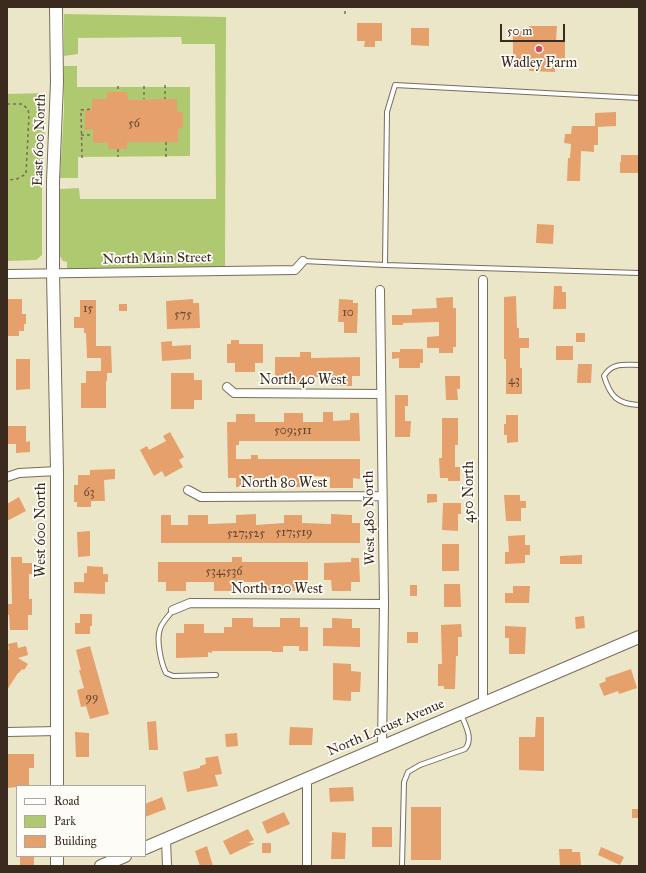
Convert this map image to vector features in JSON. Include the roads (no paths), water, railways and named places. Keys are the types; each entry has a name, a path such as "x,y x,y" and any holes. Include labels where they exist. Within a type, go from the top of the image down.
{"street":[{"name":"East 600 North","path":"53,273 53,181 58,82 56,7"},
{"name":"North Main Street","path":"7,274 295,270 303,261"},
{"name":"West 600 North","path":"53,273 57,471 57,785"},
{"name":"450 North","path":"483,280 483,703"},
{"name":"West 480 North","path":"380,290 384,604 382,746"},
{"name":"North 40 West","path":"226,387 234,393 381,394"},
{"path":"7,478 19,473 57,471"},
{"name":"North 80 West","path":"188,490 200,497 382,496"},
{"name":"North 120 West","path":"172,610 190,603 384,604"},
{"name":"North Locust Avenue","path":"146,848 639,637"},
{"path":"7,732 58,731"},
{"path":"307,779 307,866"},
{"path":"166,839 167,866"},
{"path":"101,866 123,857"}],"lane":[{"path":"385,265 387,112 395,85 639,98"},
{"path":"303,261 639,273"},
{"path":"639,365 614,366 607,370 604,376 608,388 616,399 630,405 639,405"},
{"path":"172,610 159,632 161,663 166,673 173,676 216,675"},
{"path":"402,866 404,782 408,772 420,765 467,747 469,736 460,713"}],"place":[{"name":"Wadley Farm","path":"539,49"}]}
